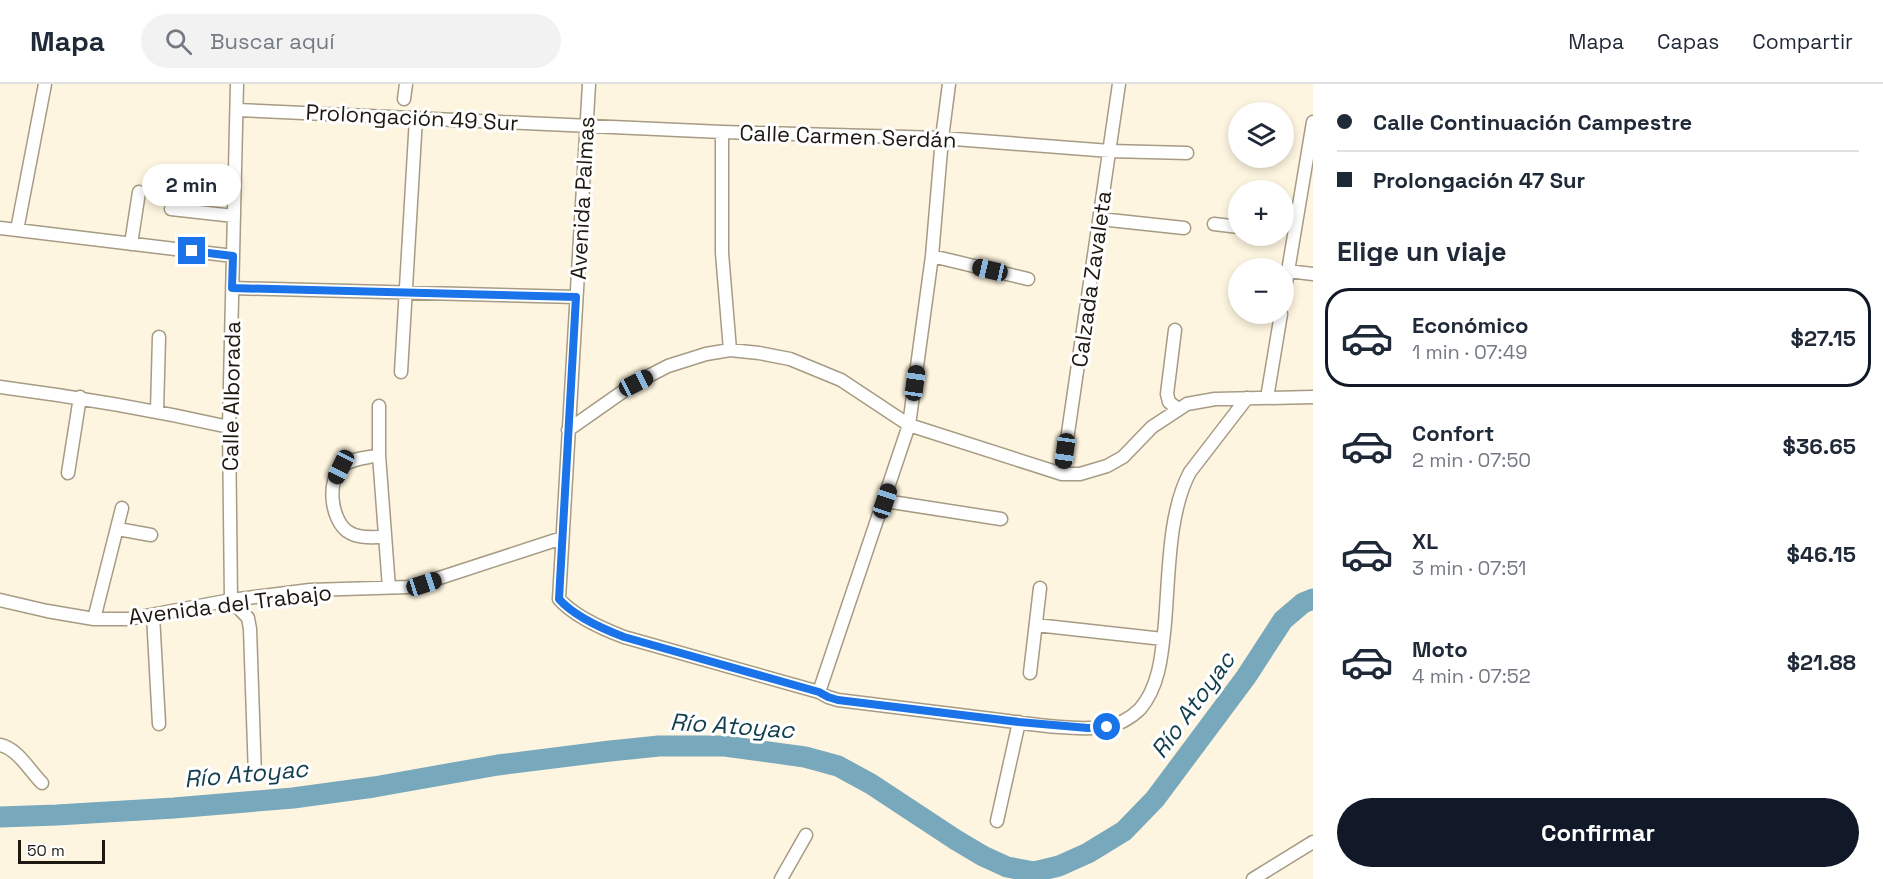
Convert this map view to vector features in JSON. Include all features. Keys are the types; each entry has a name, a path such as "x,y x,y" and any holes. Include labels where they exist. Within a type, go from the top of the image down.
{"street":[{"path":"17,230 45,84"},
{"name":"Calle Alborada","path":"231,600 229,427 237,84"},
{"path":"404,99 406,84"},
{"name":"Avenida Palmas","path":"589,84 559,599 566,607 624,637 823,694"},
{"path":"949,84 932,256 909,425 823,694 838,700 1019,722 1088,728 1107,727 1124,722 1140,709 1151,691 1158,672 1174,522 1182,486 1190,472 1247,398"},
{"name":"Calzada Zavaleta","path":"1062,474 1119,84"},
{"name":"Prolongación 49 Sur","path":"237,110 586,125"},
{"path":"401,372 416,118"},
{"path":"1294,216 1309,167 1313,122"},
{"name":"Calle Carmen Serdán","path":"586,125 722,132 942,138 1110,151 1187,153"},
{"path":"722,132 722,253 730,350"},
{"path":"131,244 139,192"},
{"path":"171,209 234,216"},
{"path":"1100,219 1184,228"},
{"path":"1214,224 1228,226"},
{"path":"0,228 233,256"},
{"path":"932,256 1028,279"},
{"path":"1294,272 1313,274"},
{"path":"232,288 576,297"},
{"path":"1267,398 1279,324"},
{"path":"1175,330 1167,394 1169,402 1178,409"},
{"path":"157,411 159,337"},
{"path":"568,430 636,383 668,366 706,354 730,350 790,359 841,380 909,425 1062,474 1094,471 1123,457 1152,427 1178,409 1199,401 1313,397"},
{"path":"0,387 80,397 229,427"},
{"path":"68,473 80,397"},
{"path":"379,406 379,455 389,588"},
{"path":"379,455 351,461 341,467 334,481 333,497 335,515 346,530 356,536 384,537"},
{"path":"885,501 1001,519"},
{"path":"94,619 122,508"},
{"path":"118,529 151,535"},
{"name":"Avenida del Trabajo","path":"0,600 94,619 129,619 231,600 310,590 389,588 424,584 562,538"},
{"path":"1030,673 1040,588"},
{"path":"231,600 248,618 250,629 255,776"},
{"path":"153,615 159,724"},
{"path":"1036,625 1163,639"},
{"path":"997,821 1019,722"},
{"path":"0,745 13,751 42,783"},
{"path":"782,879 806,835"},
{"path":"1253,879 1313,842"}],"waterway":[{"name":"Río Atoyac","path":"0,817 174,808 293,798 374,787 498,765 610,751 659,746 725,746 805,757 838,766 871,784 983,856 1007,867 1034,872 1059,866 1088,853 1124,831 1155,799 1246,677 1283,620 1303,603 1313,599"}],"route":[{"path":"192,251 233,256 232,288 576,297 559,599 566,607 611,632 819,692 838,700 1019,722 1088,728 1107,727"}]}
